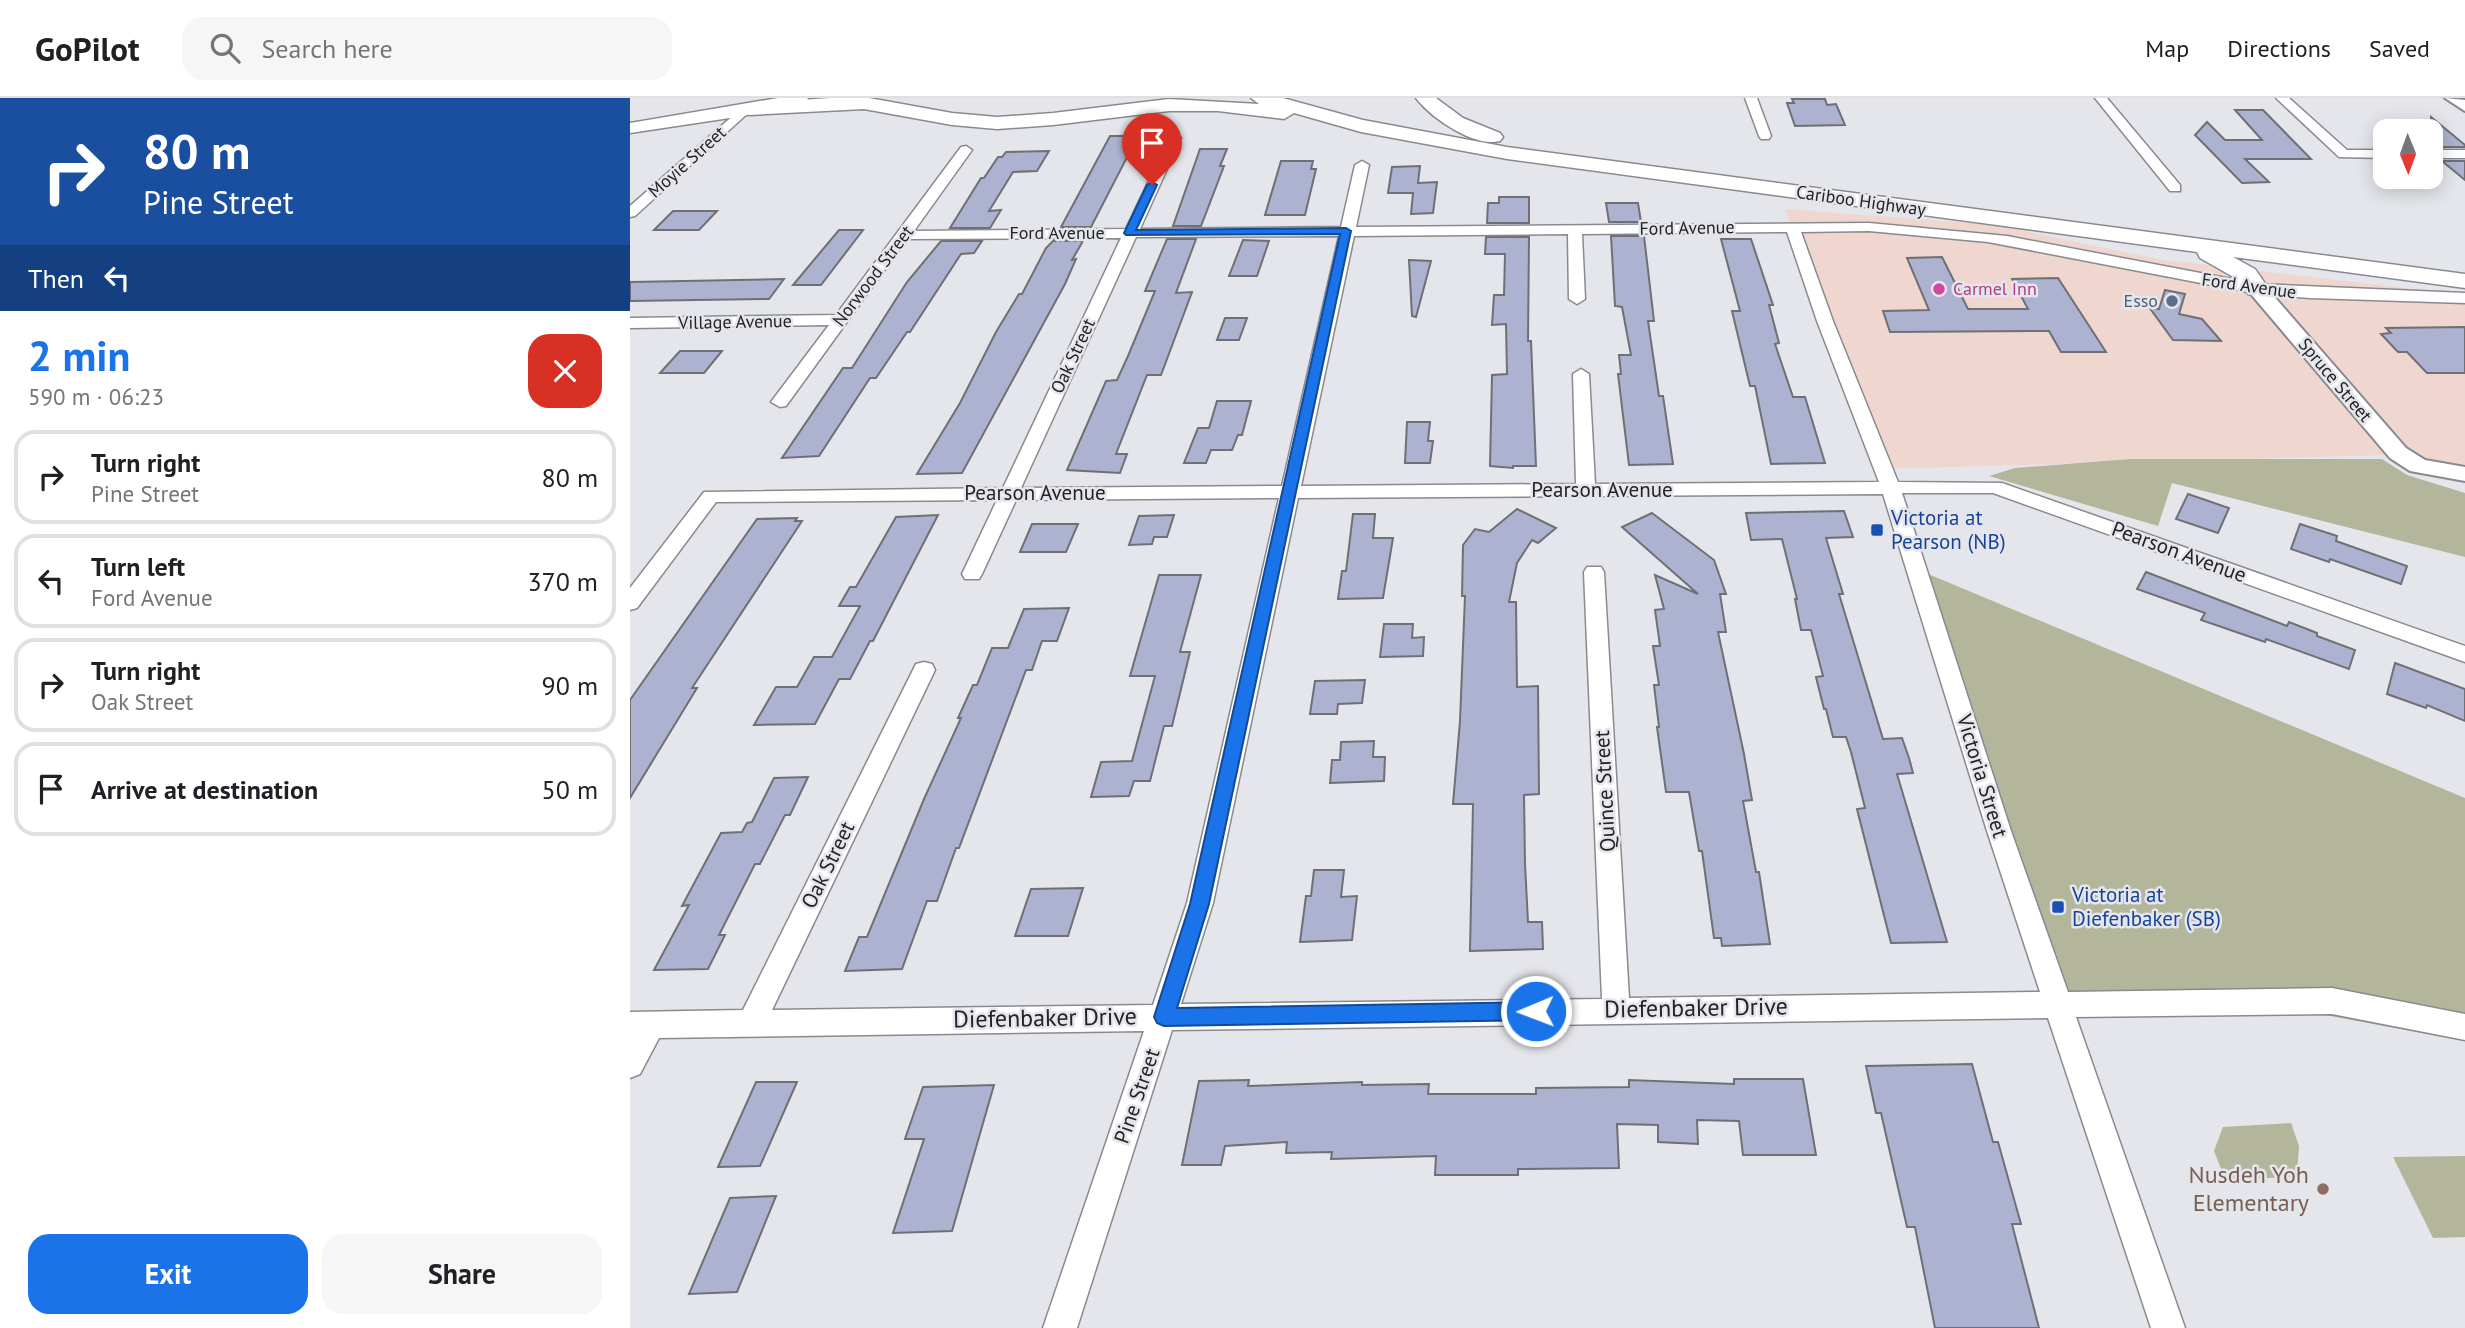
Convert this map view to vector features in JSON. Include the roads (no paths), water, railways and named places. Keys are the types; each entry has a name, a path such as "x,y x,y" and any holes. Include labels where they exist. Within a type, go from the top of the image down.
{"highway":[{"path":"841,98 931,117 978,123 1058,119 1152,106 1227,104 1361,126"},
{"path":"907,98 967,114 1009,116 1057,110 1108,98"},
{"name":"Cariboo Highway","path":"1261,98 1361,126 1507,153 2465,281"},
{"name":"Cariboo Highway","path":"1302,98 1419,127 1531,147 2465,271"},
{"path":"1426,98 1433,108 1466,128 1531,147"},
{"path":"747,110 864,103"},
{"path":"2170,242 2214,255 2252,281 2275,262 2314,260"}],"main road":[{"path":"630,128 747,110 800,98"}],"street":[{"path":"1751,98 1765,136"},
{"path":"2101,98 2175,188"},
{"path":"2283,98 2344,154 2373,154"},
{"path":"2452,98 2465,107"},
{"name":"Moyie Street","path":"630,213 747,110"},
{"name":"Oak Street","path":"972,574 1175,138"},
{"name":"Norwood Street","path":"780,402 965,150"},
{"path":"2443,154 2465,154"},
{"name":"Pine Street","path":"1060,1328 1200,904 1362,164"},
{"path":"630,191 655,190"},
{"name":"Victoria Street","path":"1792,227 1825,321 1891,488 1915,571 2057,1003 2168,1328"},
{"name":"Ford Avenue","path":"904,234 1869,227 1934,231 2028,244 2138,268 2252,281 2317,295 2465,298"},
{"path":"1574,229 1577,299"},
{"name":"Spruce Street","path":"2252,281 2398,453 2418,466 2465,474"},
{"name":"Village Avenue","path":"630,323 841,320"},
{"path":"1581,374 1586,490"},
{"name":"Pearson Avenue","path":"630,603 711,496 1995,487 2465,654"},
{"name":"Quince Street","path":"1594,572 1616,1009"},
{"name":"Oak Street","path":"751,1023 924,670"},
{"name":"Diefenbaker Drive","path":"640,1025 1616,1009 2332,1001 2465,1027"},
{"path":"630,1064 640,1025"}],"place":[{"name":"Carmel Inn","path":"1939,289"},
{"name":"Esso","path":"2172,301"},
{"name":"Victoria at Pearson (NB)","path":"1877,530"},
{"name":"Victoria at Diefenbaker (SB)","path":"2058,907"},
{"name":"Nusdeh Yoh Elementary","path":"2323,1189"}]}
